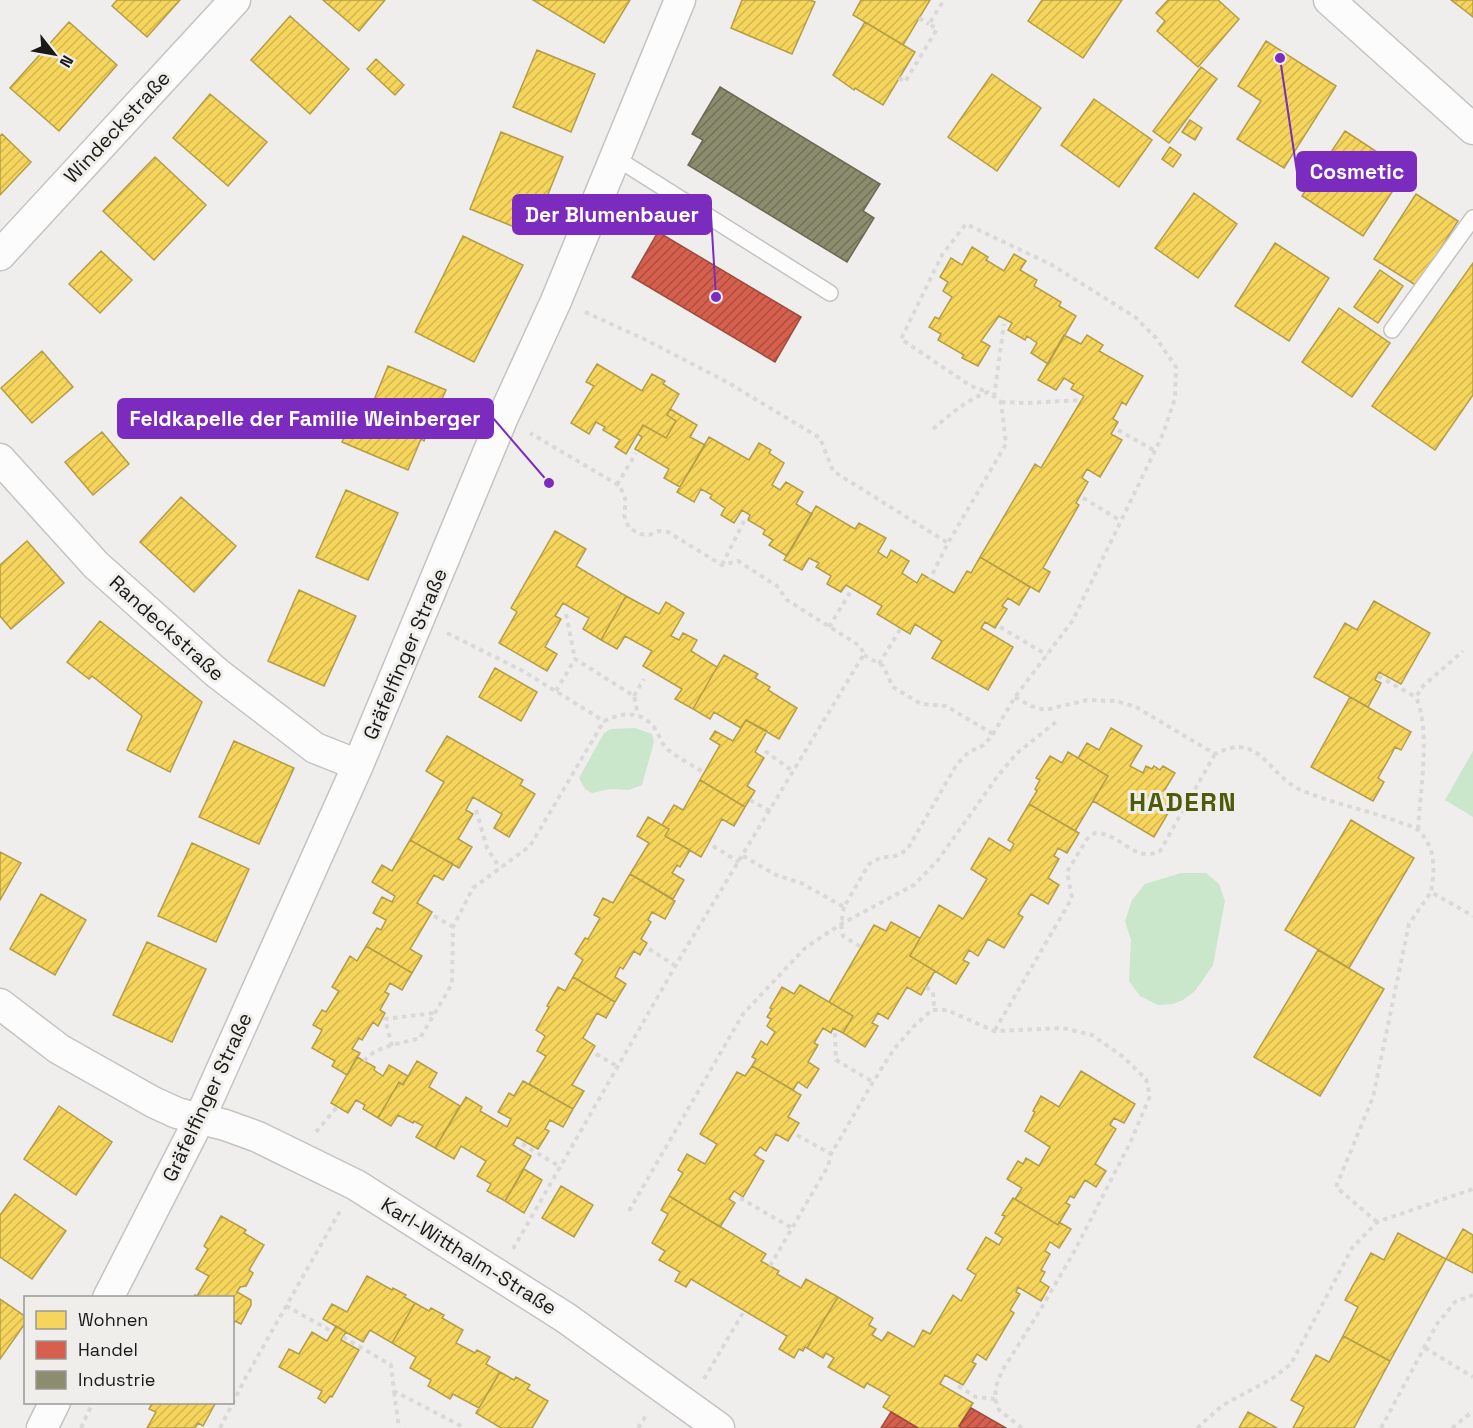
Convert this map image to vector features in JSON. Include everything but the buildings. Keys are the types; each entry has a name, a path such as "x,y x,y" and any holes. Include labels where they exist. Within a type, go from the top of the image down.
{"street":[{"name":"Windeckstraße","path":"0,255 235,0"},
{"name":"Gräfelfinger Straße","path":"109,1296 199,1120 358,765 503,417 556,301 680,0"},
{"path":"1336,2 1473,129"},
{"name":"Randeckstraße","path":"0,459 96,565 217,674 315,748 358,765"},
{"name":"Karl-Witthalm-Straße","path":"0,1004 58,1049 153,1102 199,1120 225,1125 258,1137 356,1185 566,1318 719,1428"},
{"path":"42,1428 54,1404"}],"lane":[{"path":"616,158 830,293"},
{"path":"1392,330 1473,218"}],"path":[{"path":"930,24 944,0"},
{"path":"899,78 905,82 937,28 919,18"},
{"path":"861,948 843,936 841,924 844,907 869,864 880,858 895,856 907,850 957,764 969,753 984,745 993,734 1015,697 1073,620 1163,434 1174,398 1176,368 1156,338 1136,317 1052,265 966,224 942,255 901,339 971,386 988,392 1001,402 1082,400"},
{"path":"556,301 656,345 727,382 820,438 833,471 948,543"},
{"path":"994,397 1004,324"},
{"path":"933,429 961,405 988,392"},
{"path":"930,579 948,543 1006,444 1001,402"},
{"path":"503,417 620,486 626,501 624,515 630,528 641,534 649,535 658,531 668,532 722,565 738,561 777,586 787,600 860,646 864,654 883,666 893,687 921,704 946,706 993,734"},
{"path":"1118,430 1155,451"},
{"path":"617,485 636,453"},
{"path":"1083,498 1120,521"},
{"path":"722,565 744,521"},
{"path":"830,627 851,591"},
{"path":"556,691 575,659 566,614"},
{"path":"420,618 523,671 604,721"},
{"path":"1000,627 1047,655"},
{"path":"879,664 901,628"},
{"path":"1416,697 1423,686 1463,651"},
{"path":"499,1274 617,1066 864,654"},
{"path":"575,659 634,696"},
{"path":"1378,676 1416,697 1421,709 1424,734 1418,829"},
{"path":"638,715 634,696 644,679"},
{"path":"1015,697 1031,706 1046,710 1087,700 1116,701 1136,707 1215,754"},
{"path":"364,1061 371,1052 420,1038 452,984 453,927 472,888 530,846 604,721 619,714 638,715 653,725 669,751 703,772"},
{"path":"629,1211 743,1014 806,948 841,924 914,885 939,860 997,777 1017,753 1056,722"},
{"path":"994,1031 1072,898 1067,872 1087,840 1095,832 1104,832 1139,853 1151,855 1160,851 1215,754 1226,748 1238,746 1252,750 1281,778 1301,790 1418,829 1429,844 1435,870 1431,892 1409,924 1373,1097 1336,1187 1377,1222"},
{"path":"765,751 794,772"},
{"path":"750,800 770,811"},
{"path":"476,810 487,848 500,868"},
{"path":"713,846 739,862"},
{"path":"743,856 776,875 801,883 844,907"},
{"path":"1431,892 1473,916"},
{"path":"434,916 453,927"},
{"path":"649,949 676,966"},
{"path":"770,1266 873,1082 894,1049 932,1010 933,992 926,987"},
{"path":"932,1010 947,1010 994,1031 1063,1028 1092,1035 1122,1056 1146,1079 1150,1096 1131,1141 1074,1252 1040,1312 1002,1371 996,1386 995,1399 999,1410 1022,1428"},
{"path":"392,1046 386,1019 435,1013"},
{"path":"835,1033 836,1060 873,1082"},
{"path":"596,1054 617,1066"},
{"path":"321,1126 337,1107"},
{"path":"797,1135 831,1154"},
{"path":"522,1144 559,1166"},
{"path":"234,1402 356,1185"},
{"path":"1197,1428 1223,1405 1273,1378 1291,1364 1352,1248 1377,1222 1473,1189"},
{"path":"740,1198 792,1228"},
{"path":"1381,1428 1437,1324 1455,1302 1473,1295"},
{"path":"286,1306 333,1332"},
{"path":"688,1406 744,1311"},
{"path":"343,1337 391,1365 399,1428"},
{"path":"1425,1348 1473,1377"},
{"path":"958,1386 976,1396 995,1399"},
{"path":"394,1391 462,1427"},
{"path":"81,1428 92,1404"},
{"path":"220,1428 233,1404"},
{"path":"1452,1428 1473,1411"}],"green space":[{"path":"635,728 652,734 654,742 642,785 629,790 610,789 592,793 585,789 579,778 604,733 611,729"},
{"path":"1473,751 1473,817 1445,800"},
{"path":"1181,873 1206,873 1219,884 1225,901 1213,965 1195,991 1183,1000 1173,1004 1158,1005 1140,996 1129,981 1131,940 1125,921 1132,900 1145,884"}],"place":[{"name":"Cosmetic","path":"1280,58"},
{"name":"Der Blumenbauer","path":"716,297"},
{"name":"Feldkapelle der Familie Weinberger","path":"549,483"}],"district":[{"name":"HADERN","path":"1183,802"}]}
